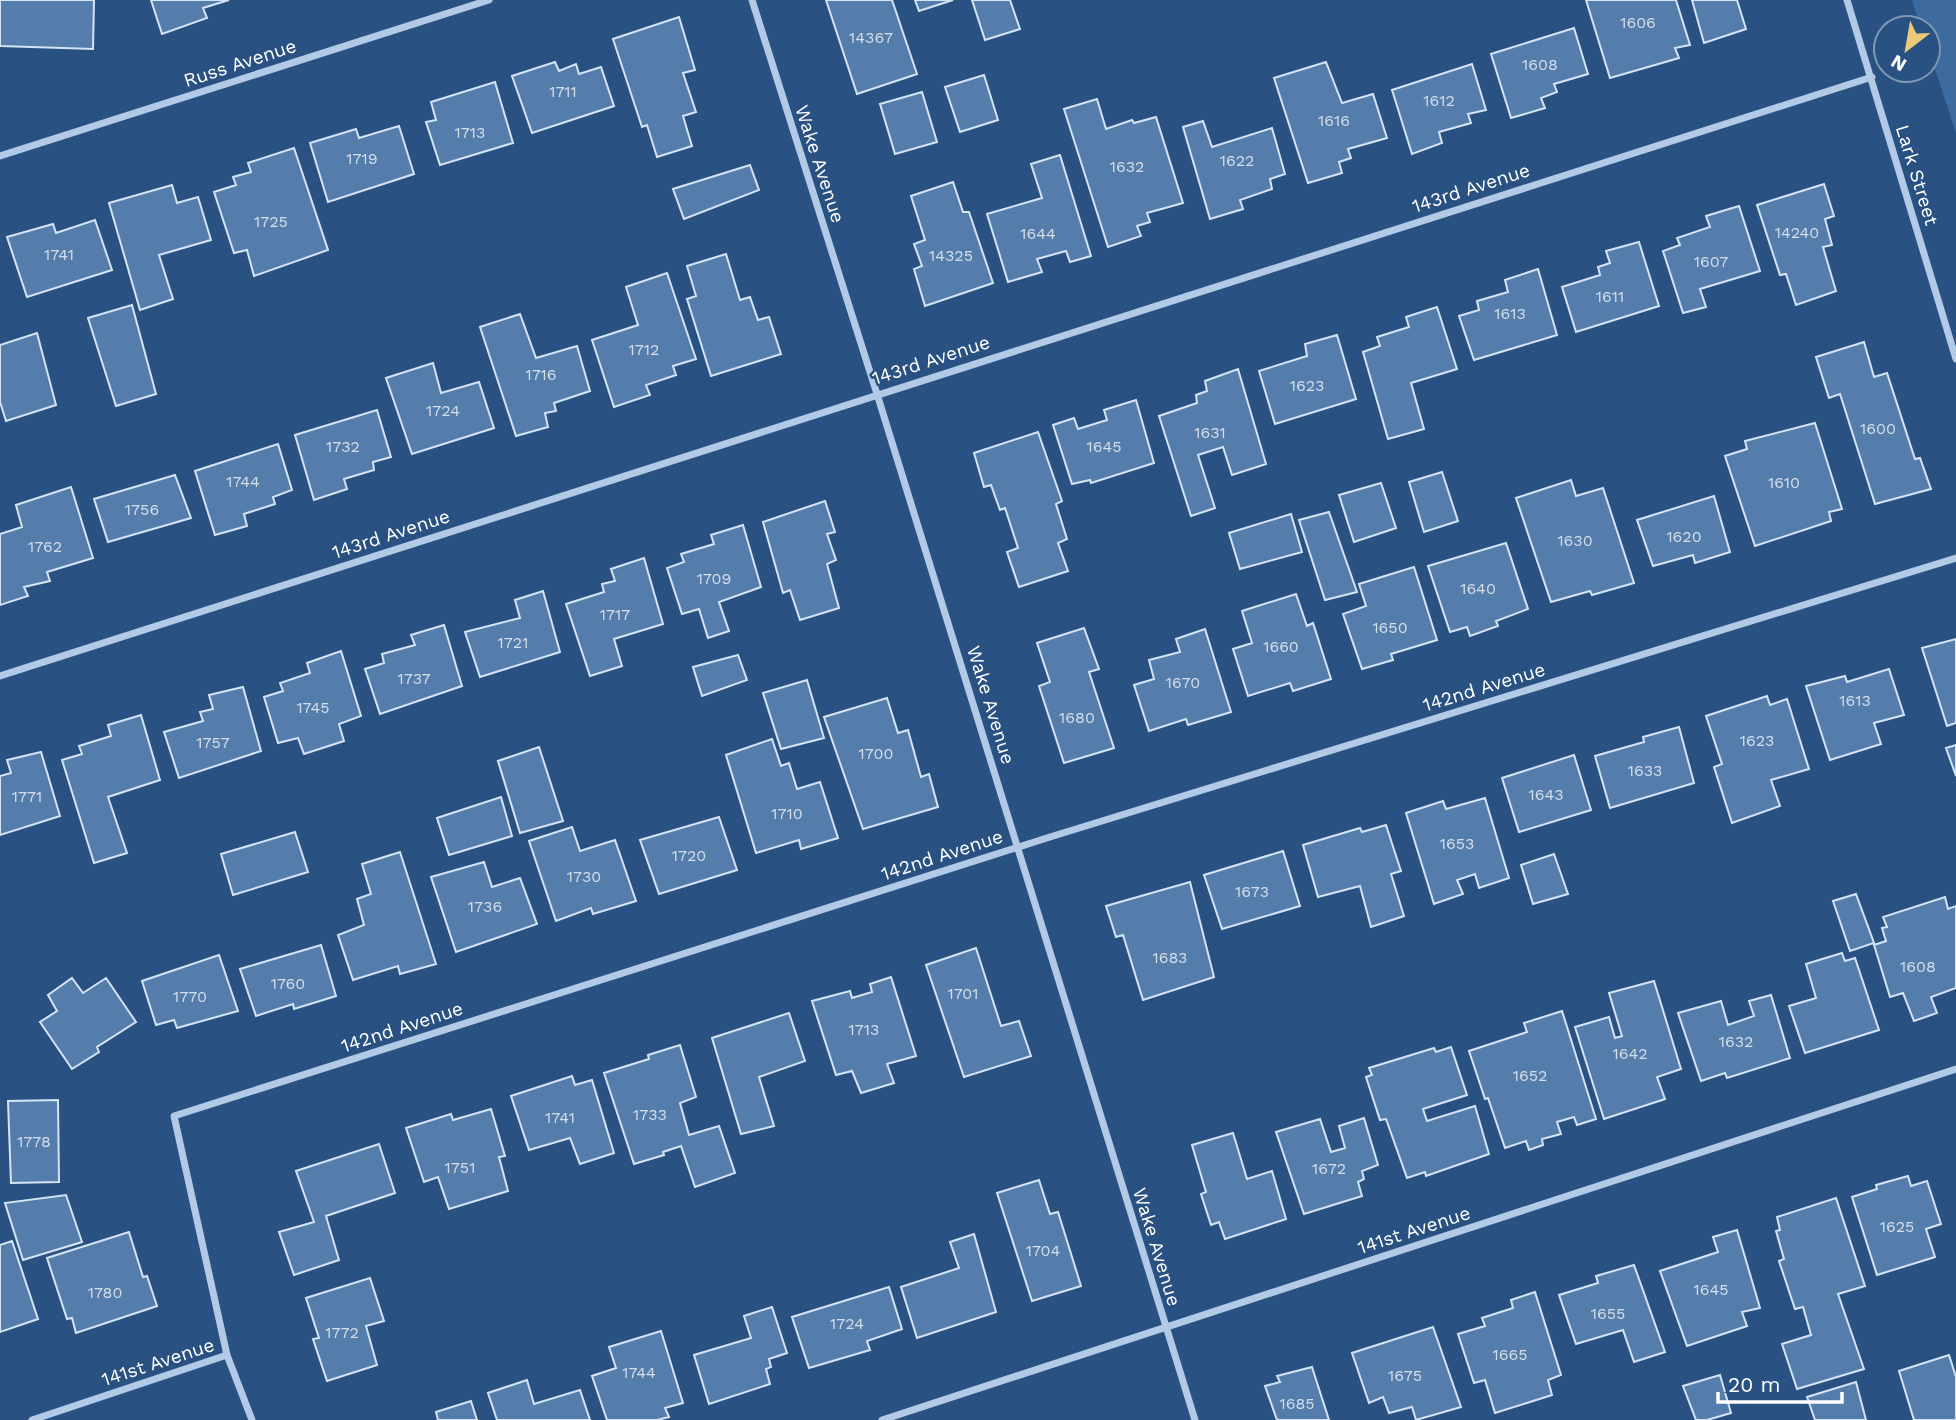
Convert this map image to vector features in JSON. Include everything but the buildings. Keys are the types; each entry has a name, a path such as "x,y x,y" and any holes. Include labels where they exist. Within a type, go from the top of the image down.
{"street":[{"name":"Russ Avenue","path":"0,156 489,0"},
{"name":"Wake Avenue","path":"752,0 1195,1420"},
{"name":"Lark Street","path":"1847,0 1872,77"},
{"name":"143rd Avenue","path":"0,676 1872,77"},
{"name":"Lark Street","path":"1874,84 1956,359"},
{"name":"142nd Avenue","path":"227,1355 174,1116 1018,847 1956,558"},
{"name":"141st Avenue","path":"882,1420 1956,1069"},
{"name":"141st Avenue","path":"32,1420 227,1355 252,1420"}],"shaded area":[{"path":"1912,0 1956,0 1956,133 1940,84 1942,84 1942,14 1916,14"}]}
